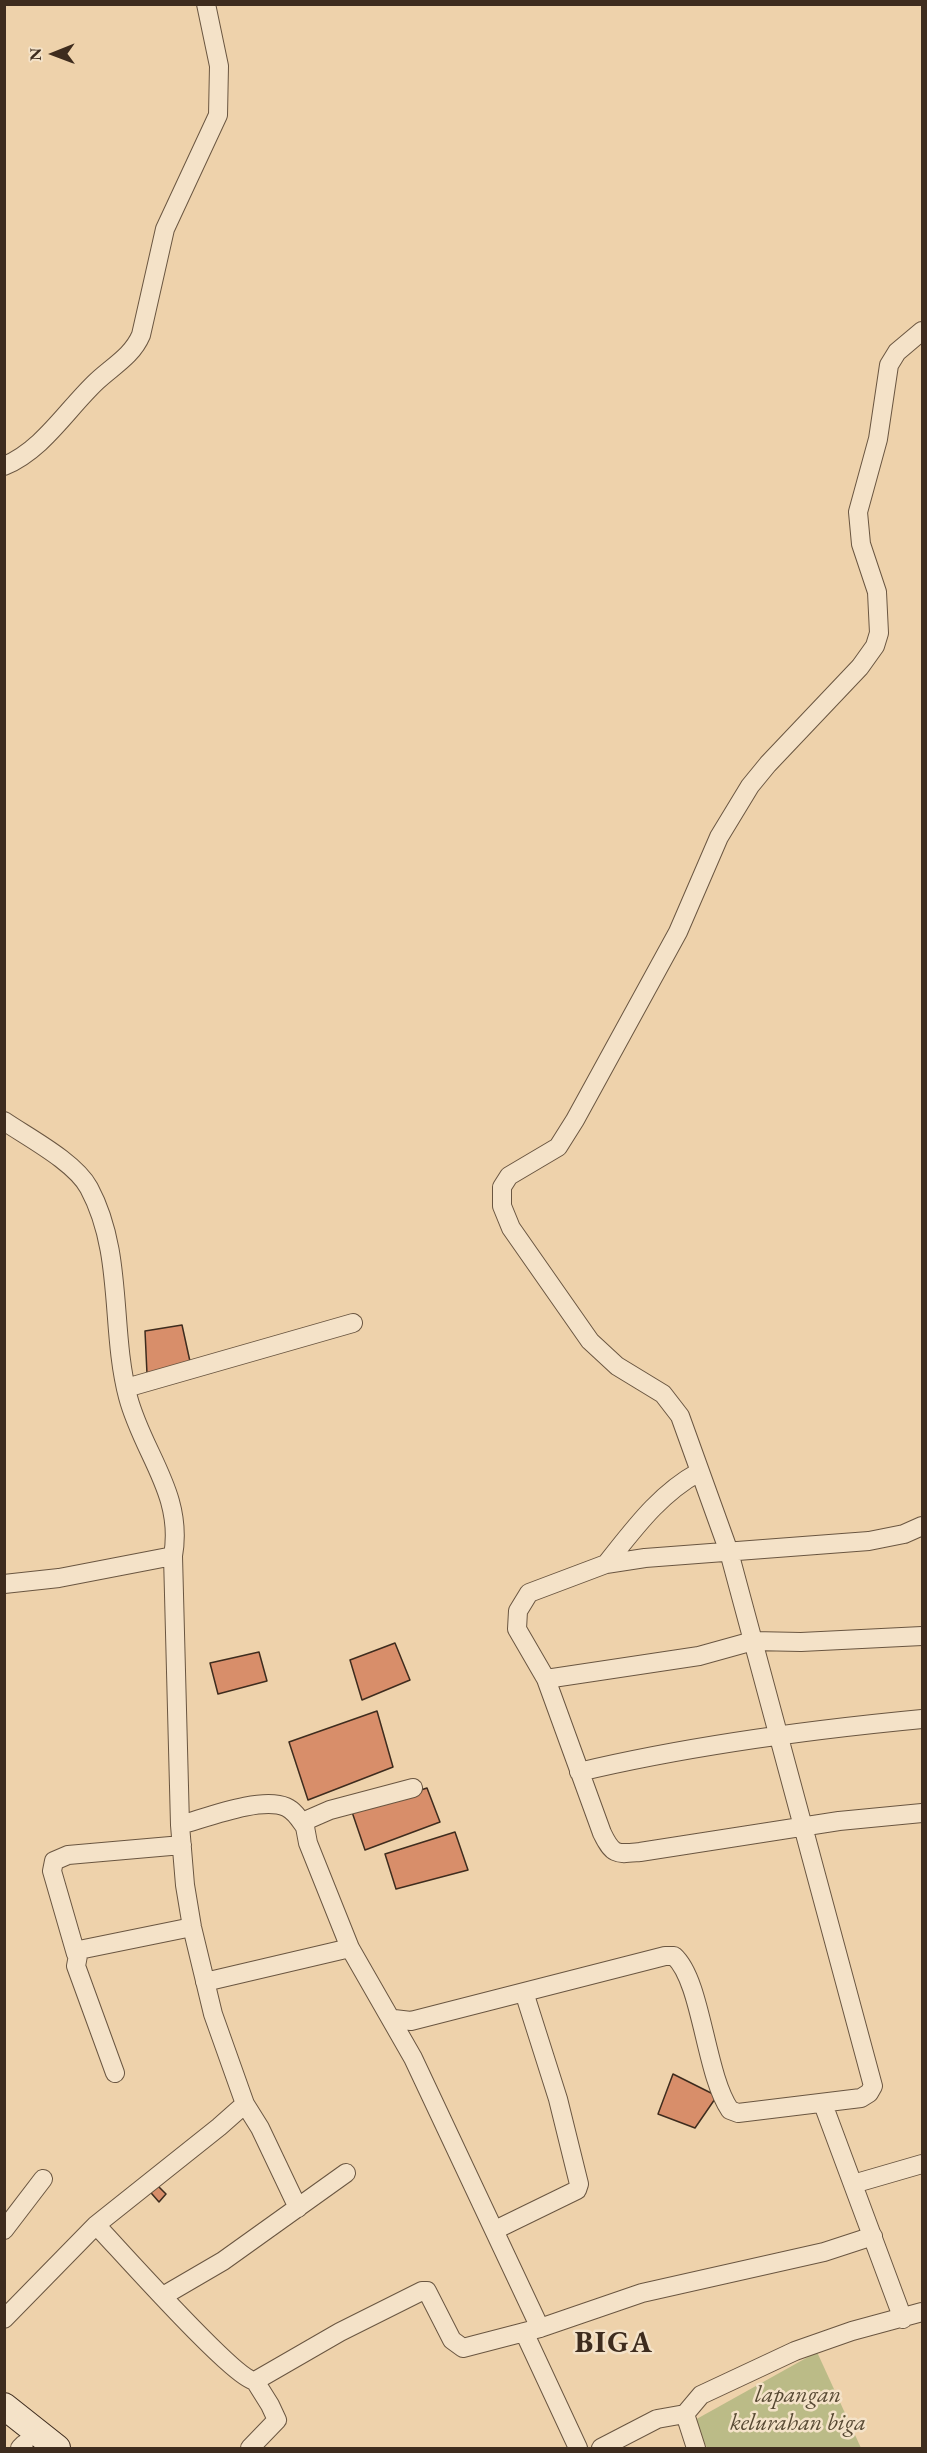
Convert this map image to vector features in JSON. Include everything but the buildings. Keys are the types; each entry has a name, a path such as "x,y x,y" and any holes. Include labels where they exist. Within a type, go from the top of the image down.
{"main road":[{"path":"4,2406 57,2448"}],"street":[{"path":"4,466 15,462 52,428 98,380 136,347 141,335 165,230 218,115 219,66 206,4"},
{"path":"394,2019 411,2021 674,1956 680,1962 686,1977 714,2071 730,2110 738,2113 861,2098 869,2093 873,2086 729,1552 680,1416 663,1394 617,1366 590,1341 511,1228 502,1206 502,1187 513,1172 539,1160 560,1144 678,932 719,837 750,786 768,764 847,683 875,646 879,633 877,592 861,544 858,512 878,439 889,365 897,352 922,331"},
{"path":"4,1121 79,1174 92,1195 111,1255 126,1388 136,1420 167,1489 175,1514 176,1537 173,1556 180,1825 192,1927 205,1982 245,2104 261,2128 298,2208"},
{"path":"126,1388 353,1323"},
{"path":"606,1564 654,1505 686,1479 699,1472"},
{"path":"922,1526 904,1534 869,1541 645,1558 606,1564 529,1593 520,1605 516,1617 517,1629 546,1679 602,1833 610,1849 615,1853 640,1852 804,1826 922,1813"},
{"path":"4,1584 59,1578 173,1556"},
{"path":"546,1679 699,1656 753,1641 801,1642 922,1636"},
{"path":"579,1772 653,1755 779,1735 922,1719"},
{"path":"305,1827 307,1820 330,1810 414,1788"},
{"path":"180,1825 243,1808 275,1803 288,1807 305,1827 316,1865 350,1948 384,2010 394,2019 495,2230 578,2448"},
{"path":"115,2073 76,1966 76,1954 51,1871 54,1861 68,1855 182,1845"},
{"path":"76,1954 79,1950 192,1927"},
{"path":"205,1982 350,1948"},
{"path":"495,2230 577,2190 579,2184 558,2099 524,1992"},
{"path":"4,2319 96,2225 245,2104"},
{"path":"823,2104 903,2319"},
{"path":"853,2184 922,2164"},
{"path":"163,2296 223,2261 346,2173"},
{"path":"4,2230 43,2179"},
{"path":"96,2225 237,2371 255,2381 277,2420 250,2448"},
{"path":"255,2381 340,2332 422,2291 427,2291 452,2340 463,2348 532,2330 642,2293 824,2252 873,2236"},
{"path":"601,2448 657,2419 685,2414 701,2395 795,2351 852,2331 922,2312"},
{"path":"685,2414 696,2448"}],"green space":[{"name":"lapangan kelurahan biga","path":"817,2352 861,2448 707,2448 693,2421"}],"district":[{"name":"BIGA","path":"614,2344"}]}
